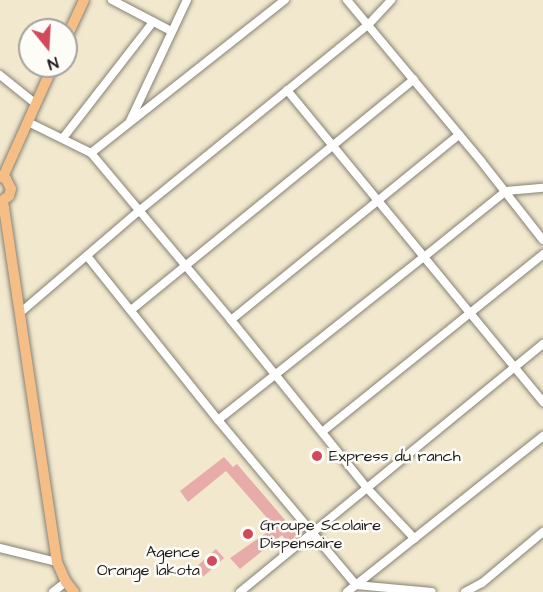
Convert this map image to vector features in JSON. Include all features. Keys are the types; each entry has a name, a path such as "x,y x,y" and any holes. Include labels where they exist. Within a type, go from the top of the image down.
{"main road":[{"path":"76,18 84,0"},
{"path":"48,78 2,177 11,189 9,196 2,201 21,312 57,562 66,582 74,592"}],"street":[{"path":"112,0 171,31"},
{"path":"130,123 187,0"},
{"path":"91,153 285,0"},
{"path":"347,0 506,191 543,240"},
{"path":"21,312 140,210 368,25 391,0"},
{"path":"63,138 153,22"},
{"path":"0,75 36,104"},
{"path":"131,310 414,79"},
{"path":"287,90 543,402"},
{"path":"28,122 91,153 231,320 366,487 415,539"},
{"path":"231,320 459,135"},
{"path":"218,420 506,191 543,188"},
{"path":"322,432 469,311 543,254"},
{"path":"87,256 218,420 356,585 432,592"},
{"path":"240,592 543,344"},
{"path":"347,592 543,436"},
{"path":"465,592 482,582 543,532"},
{"path":"0,548 57,562"},
{"path":"53,592 66,582"}],"building":[{"path":"224,457 233,467 237,464 297,534 288,543 282,535 240,569 230,558 275,527 226,471 188,502 180,491"},
{"path":"216,549 224,558 202,577 194,568"}],"place":[{"name":"Express du ranch","path":"317,456"},
{"name":"Groupe Scolaire Dispensaire","path":"248,534"},
{"name":"Agence Orange lakota","path":"212,561"}]}
